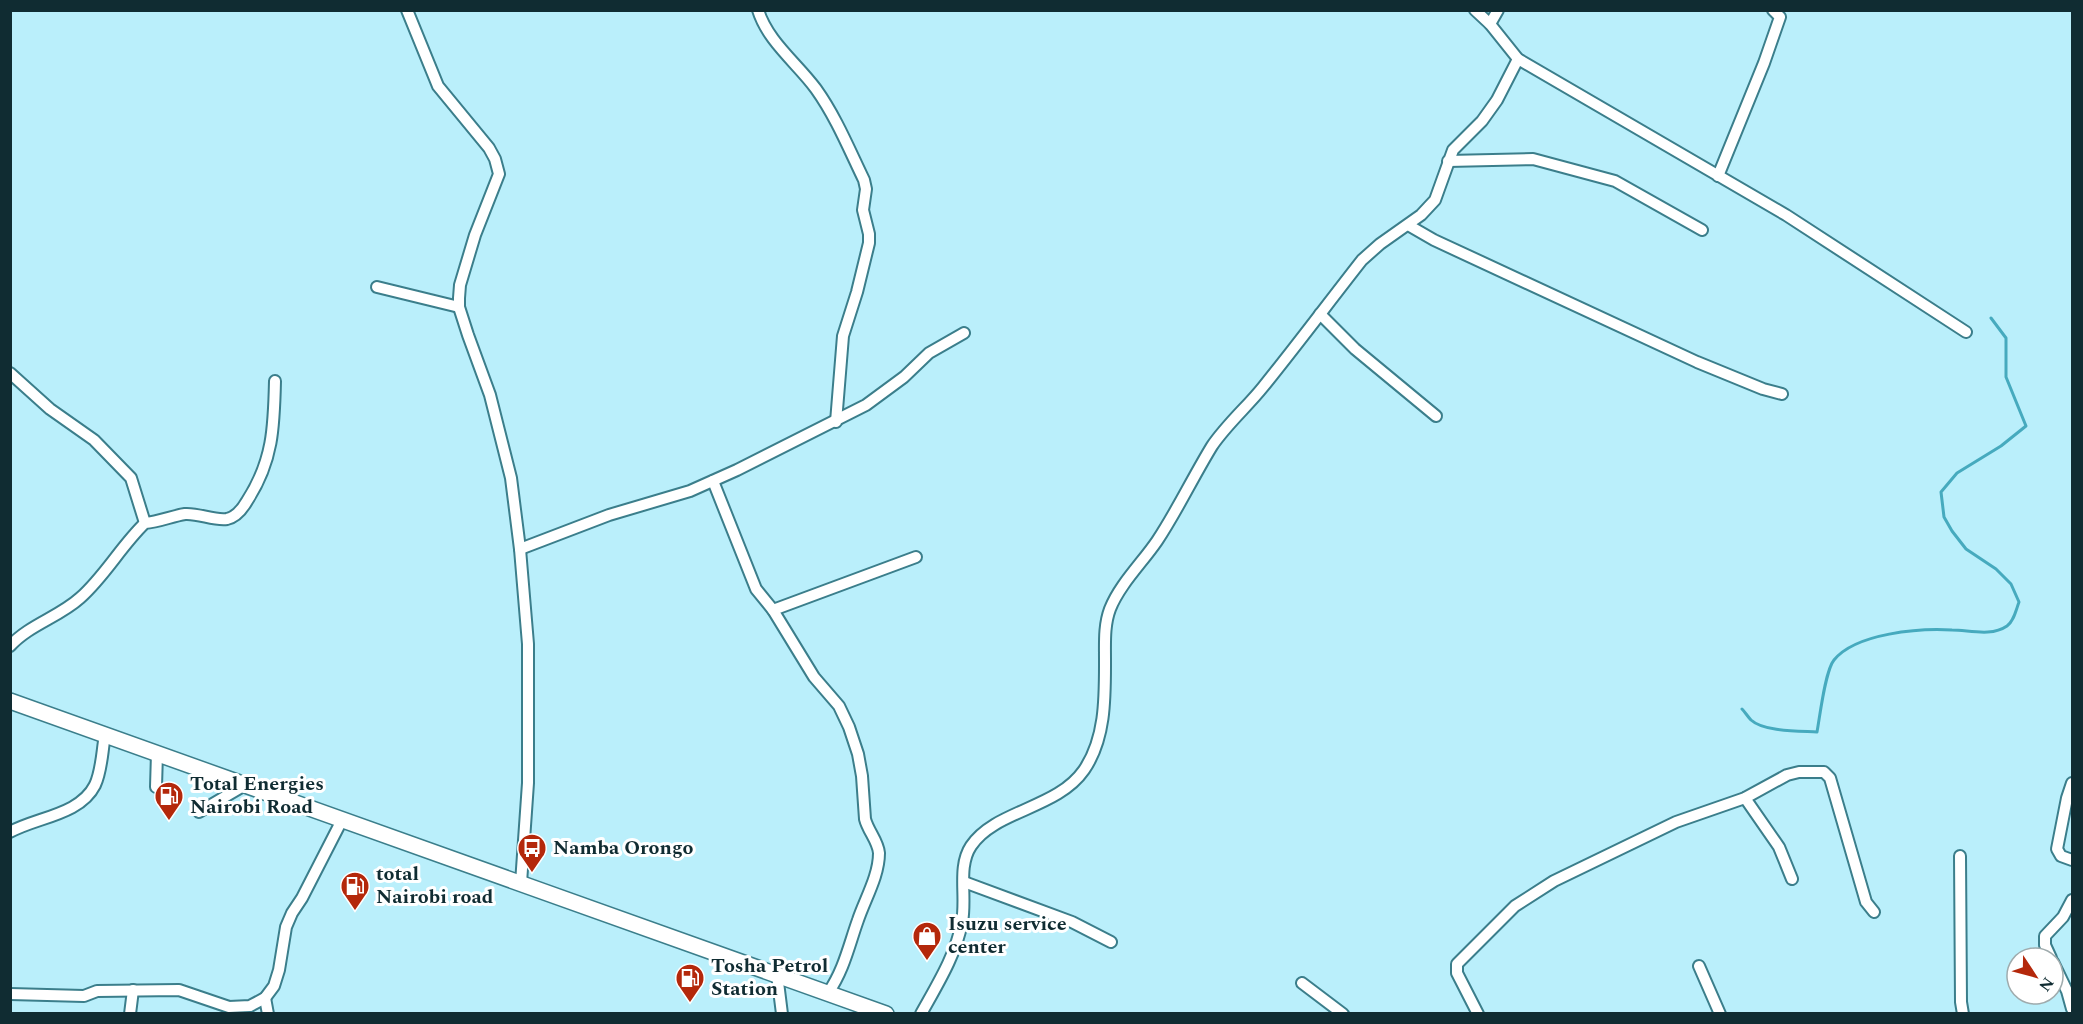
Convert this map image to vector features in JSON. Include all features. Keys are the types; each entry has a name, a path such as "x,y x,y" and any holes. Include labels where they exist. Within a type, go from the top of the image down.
{"highway":[{"path":"10,701 886,1014"}],"street":[{"path":"407,10 438,86 489,148 498,165 499,174 495,187 475,236 460,285 459,307 490,395 509,468 520,549 528,644 528,783 521,882"},
{"path":"759,10 761,19 785,54 814,86 832,112 864,180 866,189 863,210 869,243 843,336 836,422"},
{"path":"1475,10 1490,24 1518,59 1795,221 1966,332"},
{"path":"1490,24 1498,10"},
{"path":"1718,176 1780,17 1773,10"},
{"path":"921,1014 955,948 963,921 964,864 972,844 980,835 1000,822 1047,801 1067,788 1083,771 1096,749 1105,695 1105,631 1110,609 1124,586 1158,540 1213,445 1226,427 1260,391 1362,260 1380,244 1421,215 1435,200 1453,150 1482,121 1497,100 1518,59"},
{"path":"1448,160 1533,159 1615,182 1702,230"},
{"path":"1408,225 1434,240 1697,362 1763,389 1782,394"},
{"path":"377,287 459,307"},
{"path":"1320,314 1355,349 1436,416"},
{"path":"520,549 609,515 690,491 836,422 866,405 904,377 929,353 964,333"},
{"path":"10,373 51,410 94,440 131,478 145,523"},
{"path":"10,646 19,636 80,598 132,535 145,523 186,514 228,519 242,510 256,488 268,459 274,429 275,381"},
{"path":"713,481 756,590 773,610 814,677 840,706 858,754 865,819 878,845 879,856 875,875 841,971 828,993"},
{"path":"773,610 916,557"},
{"path":"10,832 66,810 89,795 99,774 105,735"},
{"path":"156,787 157,753"},
{"path":"1478,1014 1457,973 1457,963 1515,906 1554,881 1676,822 1745,798 1788,775 1799,772 1816,772 1827,775 1832,784 1866,902 1874,912"},
{"path":"2073,783 2067,798 2057,849 2061,856 2073,860"},
{"path":"199,812 245,785"},
{"path":"1745,798 1779,847 1792,879"},
{"path":"10,994 84,996 97,991 179,990 229,1007 250,1006 265,998 274,986 291,913 302,898 342,820"},
{"path":"1960,856 1963,1014"},
{"path":"964,882 1072,922 1111,942"},
{"path":"2045,946 2045,936 2063,917 2073,900"},
{"path":"1699,966 1720,1014"},
{"path":"777,974 782,1014"},
{"path":"1302,983 1343,1014"},
{"path":"2065,987 2073,1009"},
{"path":"130,1014 133,990"},
{"path":"265,998 268,1014"}],"waterway":[{"path":"1742,709 1751,720 1764,727 1817,732 1828,674 1834,660 1844,651 1857,644 1889,634 1923,630 1987,632 2001,629 2011,621 2019,602 2011,584 1996,569 1966,549 1952,531 1944,517 1941,492 1957,473 2001,446 2026,426 2006,377 2006,338 1991,318"}],"place":[{"name":"Total Energies Nairobi Road","path":"169,822"},
{"name":"Namba Orongo","path":"532,874"},
{"name":"total Nairobi road","path":"355,912"},
{"name":"Isuzu service center","path":"927,962"},
{"name":"Tosha Petrol Station","path":"690,1004"}]}
